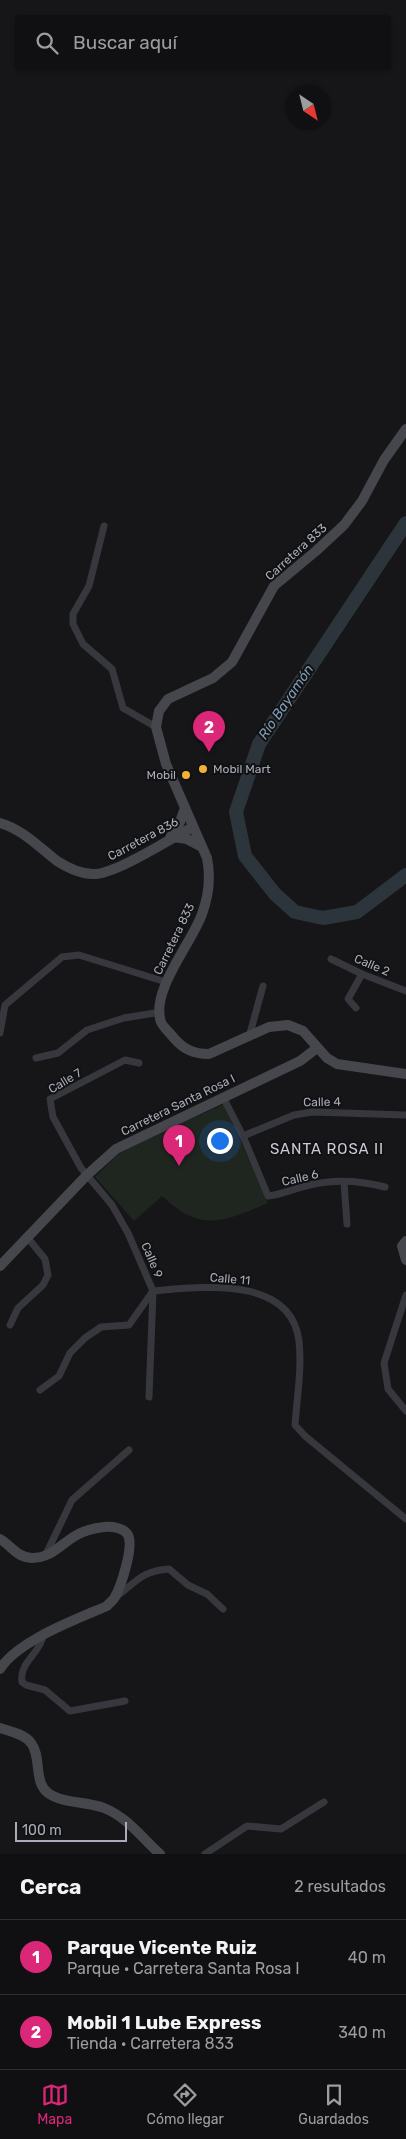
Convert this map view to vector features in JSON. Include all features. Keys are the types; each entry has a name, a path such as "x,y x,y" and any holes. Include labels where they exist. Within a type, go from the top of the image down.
{"street":[{"name":"Carretera 833","path":"161,1012 160,1002 166,982 202,915 209,888 210,873 202,847 166,764 156,727 159,711 168,699 213,678 232,662 274,586 316,552 344,525 362,501 384,460 406,429"},
{"path":"104,526 89,586 73,614 73,624 83,644 112,669 123,708 156,727"},
{"path":"170,839 185,808"},
{"name":"Carretera 836","path":"0,823 13,826 61,863 77,872 94,874 114,869 193,826"},
{"path":"170,839 187,839 202,847"},
{"path":"0,1034 5,1005 62,957 79,955 166,982"},
{"name":"Calle 2","path":"331,959 362,974 406,991"},
{"path":"356,1008 348,998 362,974"},
{"path":"249,1037 263,986"},
{"path":"36,1058 58,1053 87,1030 124,1018 161,1012 161,1022 182,1048 198,1054 209,1054 269,1027 288,1025 303,1031 327,1058 347,1067 405,1071"},
{"name":"Carretera Santa Rosa I","path":"0,1266 87,1176 116,1149 300,1060 317,1048"},
{"name":"Calle 7","path":"87,1176 53,1117 50,1099 125,1060 139,1063"},
{"name":"Calle 6","path":"223,1097 243,1136 268,1196 312,1184 370,1183 385,1187"},
{"name":"Calle 4","path":"243,1136 294,1115 312,1112 406,1115"},
{"name":"Calle 9","path":"87,1176 108,1199 124,1226 154,1291 149,1397"},
{"path":"344,1182 347,1224"},
{"path":"10,1325 18,1308 43,1285 48,1275 45,1259 27,1237"},
{"path":"406,1241 402,1246 406,1260"},
{"name":"Calle 11","path":"154,1291 195,1287 251,1291 266,1295 279,1304 288,1313 298,1339 300,1368 295,1425 305,1436 406,1519"},
{"path":"40,1390 59,1376 70,1353 85,1338 101,1327 129,1325 154,1291"},
{"path":"406,1295 384,1362 388,1389 406,1411"},
{"path":"45,1556 72,1500 129,1450"},
{"path":"1,1540 12,1551 31,1558 45,1556 56,1551 74,1536 91,1529 120,1528 127,1534 130,1542 126,1566 114,1598"},
{"path":"0,1669 19,1650 43,1636 107,1606 144,1574 154,1570 169,1569 188,1585 207,1594 223,1609"},
{"path":"43,1636 40,1645 23,1669 22,1682 26,1685 45,1690 70,1711 125,1700"},
{"path":"0,1728 24,1737 31,1743 38,1760 40,1779 48,1793 60,1798 104,1808 130,1824 160,1854"},
{"path":"205,1854 247,1826 281,1828 324,1802"}],"shaded area":[{"path":"224,1104 268,1203 238,1215 213,1220 189,1215 176,1208 162,1196 134,1221 95,1177 117,1155 127,1149"}],"waterway":[{"name":"Río Bayamón","path":"406,523 259,744 236,812 245,856 275,894 295,912 323,918 357,912 406,875"}],"place":[{"name":"Mobil 1 Lube Express","path":"209,752"},
{"name":"Mobil Mart","path":"203,769"},
{"name":"Mobil","path":"186,775"},
{"name":"Parque Vicente Ruiz","path":"179,1166"}],"district":[{"name":"SANTA ROSA II","path":"327,1149"}]}
